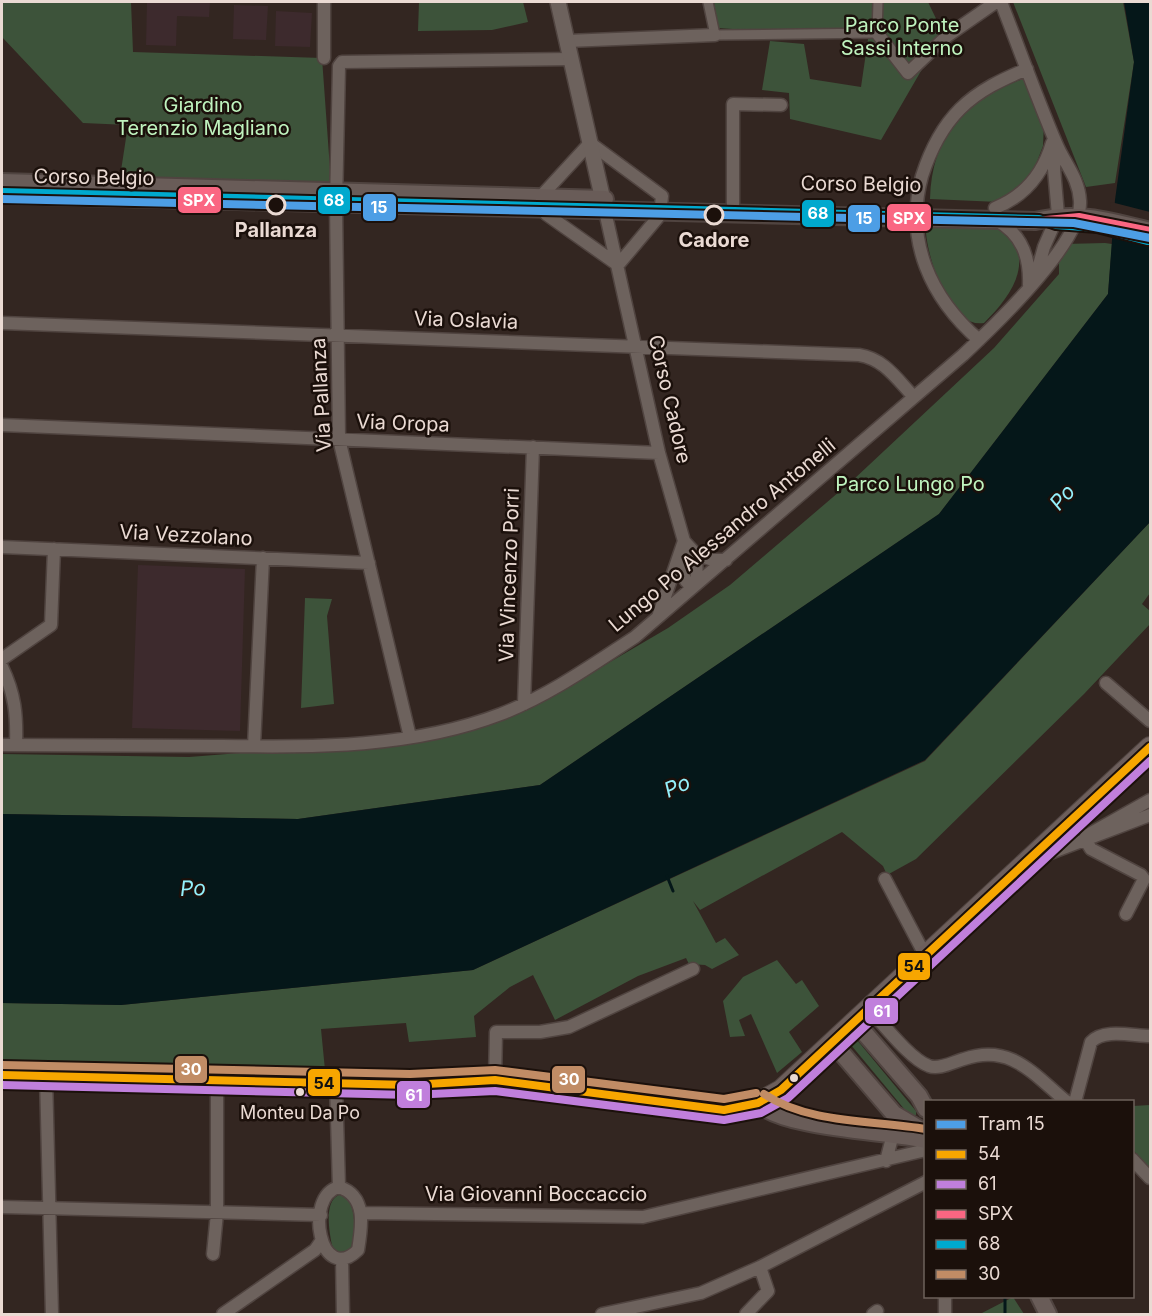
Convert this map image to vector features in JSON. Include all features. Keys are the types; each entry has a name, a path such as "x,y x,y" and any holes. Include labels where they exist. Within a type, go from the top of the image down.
{"main road":[{"name":"Corso Belgio","path":"2,182 545,204 994,214 1041,209 1058,215 1102,219 1150,231"},
{"name":"Corso Belgio","path":"2,195 337,197"},
{"path":"2,1076 217,1078 410,1085 495,1080 724,1110 758,1103 781,1090 1150,747"},
{"path":"862,1015 924,1105"},
{"path":"833,1042 887,1107 924,1132"},
{"path":"758,1103 772,1114 795,1120 924,1140"},
{"path":"887,1107 893,1134"},
{"path":"1040,1298 1048,1314"}],"street":[{"path":"324,2 324,58"},
{"name":"Corso Cadore","path":"558,2 660,453 684,541 696,554"},
{"path":"708,2 715,35"},
{"path":"567,41 715,35 877,33 878,2"},
{"name":"Lungo Po Alessandro Antonelli","path":"2,745 342,745 411,737 471,724 524,704 577,676 635,637 726,561 979,340 1061,251 1077,216 1080,201 1074,173 1055,140 999,2 947,36 908,73 877,33"},
{"name":"Via Pallanza","path":"411,737 339,440 337,197 339,66 342,62 571,60"},
{"path":"979,340 960,323 930,279 920,250 916,211 928,158 946,125 977,95 1001,80 1027,69"},
{"path":"733,208 733,104 780,105"},
{"path":"1032,282 1024,248 994,214 1029,188 1055,140"},
{"name":"Lungo Po Alessandro Antonelli","path":"1032,282 1058,215 1054,170 1055,140"},
{"path":"590,142 662,196 660,215 618,265 552,218 545,204 544,193 590,142"},
{"name":"Via Oslavia","path":"2,323 636,345 874,357 889,369 913,396"},
{"name":"Via Oropa","path":"2,425 660,453"},
{"name":"Via Vincenzo Porri","path":"524,704 533,447"},
{"path":"657,619 684,541"},
{"name":"Via Vezzolano","path":"2,547 369,563"},
{"path":"2,658 51,625 54,549"},
{"path":"677,562 686,581 695,585 696,554 712,560 726,561"},
{"path":"254,746 263,558"},
{"path":"2,667 18,712 16,745"},
{"path":"1106,683 1150,721"},
{"path":"1084,841 1087,835 1150,800"},
{"path":"1030,860 1150,815"},
{"path":"1084,841 1091,849 1141,874 1144,879 1126,914"},
{"path":"885,879 925,955"},
{"path":"495,1080 496,1032 540,1032 569,1027 693,969"},
{"path":"862,1015 923,1064 937,1067 975,1055 1003,1055 1021,1063 1066,1100"},
{"path":"1075,1100 1094,1038 1110,1035 1150,1036"},
{"path":"46,1076 52,1314"},
{"path":"213,1254 217,1213 217,1078"},
{"path":"336,1083 339,1187"},
{"path":"886,1161 893,1134"},
{"name":"Via Giovanni Boccaccio","path":"361,1213 643,1216 924,1151"},
{"path":"1134,1162 1150,1178"},
{"path":"602,1314 701,1293 760,1267 924,1185"},
{"path":"339,1187 348,1190 358,1198 361,1213 358,1250 342,1259 332,1256 323,1247 321,1215 323,1198 330,1190 339,1187"},
{"path":"2,1208 321,1215"},
{"path":"223,1314 315,1250 322,1240"},
{"path":"342,1259 343,1314"},
{"path":"746,1314 768,1291 760,1267"},
{"path":"945,1298 945,1314"}],"shaded area":[{"path":"147,2 210,2 209,17 177,16 176,46 146,45"},
{"path":"234,5 268,6 266,40 233,39"},
{"path":"276,11 312,13 310,47 275,46"},
{"path":"138,565 245,569 240,731 132,728"}],"green space":[{"name":"Giardino Terenzio Magliano","path":"2,2 131,2 133,52 322,58 331,183 120,177 128,125 83,123 2,37"},
{"path":"419,2 523,2 528,22 492,30 418,31"},
{"name":"Parco Ponte Sassi Interno","path":"714,2 928,2 943,33 881,140 790,119 789,93 762,90 770,41 804,44 810,79 861,87 868,39 718,28"},
{"path":"1013,2 1123,2 1134,62 1115,183 1086,187"},
{"path":"1023,79 1044,123 1043,146 1031,177 999,202 930,199 937,156 955,123 968,109 984,98"},
{"path":"933,227 999,230 1009,236 1016,245 1019,267 1012,288 984,323 972,322 960,315 943,290 931,258 926,233"},
{"name":"Parco Lungo Po","path":"1065,244 1112,244 1108,294 939,514 540,785 298,819 2,814 2,754 189,757 342,745 471,730 535,706 668,628 730,585 853,480 994,348 1059,274 1059,260"},
{"path":"1150,522 1150,593 1142,604 1150,611 1150,624 1084,694 916,859 887,875 883,866 842,832 700,910 693,901 716,943 725,938 739,955 712,969 705,965 689,964 686,958 638,976 555,1020 533,975 510,987 474,1016 476,1037 409,1042 406,1023 321,1029 325,1070 2,1064 2,1003 121,1005 473,970 925,761"},
{"path":"305,598 332,599 327,616 334,704 301,708"},
{"path":"777,960 796,984 802,980 819,1006 789,1032 802,1052 777,1073 751,1014 739,1020 745,1036 730,1037 723,1001 743,977"},
{"path":"854,1040 857,1040 916,1111 916,1115 910,1116 851,1045"},
{"path":"1150,1105 1150,1168 1134,1151 1134,1106"},
{"path":"339,1195 348,1197 354,1222 353,1247 342,1254 334,1250 329,1225 331,1203"},
{"path":"1014,1298 1024,1314 980,1314"}],"water":[{"name":"Po","path":"1124,2 1150,2 1150,522 925,760 473,970 121,1005 2,1003 2,814 298,819 540,785 939,514 1108,294 1115,200 1134,62"}],"pier":[{"path":"1111,202 1150,212 1150,247 1109,237"}],"waterway":[{"path":"667,876 673,891"},
{"path":"1005,1298 1005,1314"}],"tram line":[{"name":"15","path":"2,199 1074,223 1150,238"}],"transit line":[{"name":"68","path":"2,192 1039,219 1056,225 1097,228 1147,241"},
{"name":"SPX","path":"2,195 1035,221 1079,217 1150,231"},
{"name":"54","path":"2,1075 410,1085 495,1080 724,1110 758,1103 781,1090 1150,747"},
{"name":"61","path":"2,1085 410,1095 495,1091 724,1120 761,1113 788,1098 1150,761"},
{"name":"30","path":"2,1065 410,1074 495,1070 724,1099 756,1093"},
{"name":"30","path":"764,1094 782,1104 821,1116 924,1129"}],"place":[{"name":"Pallanza","path":"276,205"},
{"name":"Cadore","path":"714,215"},
{"name":"Monteu Da Po","path":"300,1092"}]}
